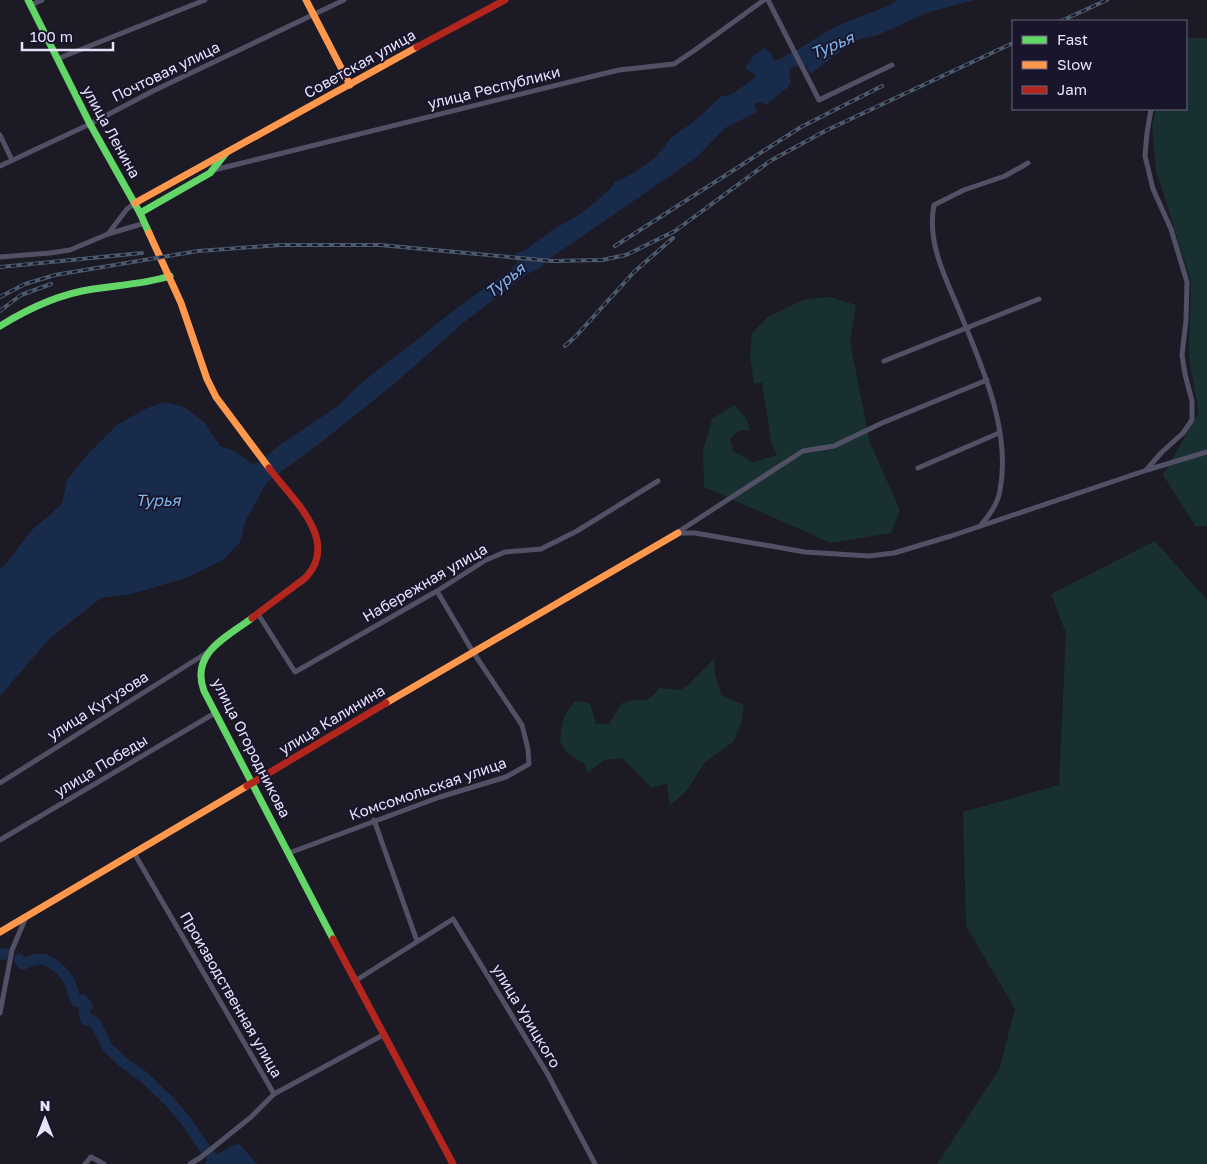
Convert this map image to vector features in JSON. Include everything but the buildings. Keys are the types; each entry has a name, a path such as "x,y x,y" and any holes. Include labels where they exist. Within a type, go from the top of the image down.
{"street":[{"path":"30,2 42,0"},
{"path":"57,59 205,0"},
{"path":"306,0 350,85"},
{"name":"Почтовая улица","path":"0,166 344,0"},
{"name":"Советская улица","path":"135,203 350,85 381,66 505,0"},
{"name":"улица Республики","path":"214,170 598,75 626,69 674,64 764,0"},
{"path":"768,0 818,100 892,66"},
{"name":"улица Ленина","path":"30,2 90,124 145,222 170,276"},
{"path":"1146,470 1162,452 1184,433 1192,420 1192,408 1182,355 1186,320 1187,282 1171,229 1153,189 1145,156 1151,110"},
{"path":"0,134 12,160"},
{"name":"Советская улица","path":"140,213 214,170 228,151"},
{"path":"979,526 990,515 1000,491 1001,454 999,426 987,380 940,265 931,217 934,205 964,190 1005,176 1028,162"},
{"path":"108,234 127,209 135,203"},
{"path":"0,257 50,254 70,250 108,234 145,222"},
{"path":"0,326 26,310 62,295 103,287 151,282 170,276 207,379 216,397 310,521 317,535 319,550 315,563 307,576 209,651"},
{"path":"884,361 1039,299"},
{"path":"678,533 803,451 834,446 882,423 987,380"},
{"path":"918,468 999,433"},
{"path":"678,533 694,533 806,552 869,556 894,553 1146,470 1207,452"},
{"name":"Набережная улица","path":"258,614 295,672 437,591 486,560 505,552 541,550 577,531 658,481"},
{"name":"улица Калинина","path":"0,932 678,533"},
{"name":"Комсомольская улица","path":"289,853 374,820 506,777 529,764 522,725 473,652 437,591"},
{"name":"улица Огородникова","path":"209,651 200,669 200,680 215,713 383,1035 453,1164"},
{"name":"улица Кутузова","path":"0,783 209,651"},
{"name":"улица Победы","path":"0,840 215,713"},
{"path":"374,820 417,941"},
{"name":"Производственная улица","path":"134,853 274,1094 383,1035"},
{"path":"0,1013 12,950 28,915"},
{"name":"улица Урицкого","path":"355,981 453,919 547,1073 595,1164"},
{"path":"190,1164 252,1117 274,1094"},
{"path":"86,1164 91,1157 104,1164"}],"green space":[{"path":"1207,38 1207,526 1196,527 1163,475 1199,412 1189,359 1191,282 1156,170 1152,126 1156,110 1187,110 1187,40"},
{"path":"830,297 856,305 850,342 870,443 900,510 891,533 831,543 704,487 703,451 712,419 734,405 747,419 750,431 740,430 730,439 733,451 753,462 777,455 771,442 762,382 754,384 750,355 752,333 768,317 805,299"},
{"path":"1155,541 1207,600 1207,1164 937,1164 999,1070 1015,1009 966,926 963,812 1059,785 1066,633 1051,594"},
{"path":"714,659 715,674 721,695 744,705 741,725 733,742 704,763 688,789 670,806 667,784 651,787 622,758 604,760 588,773 585,764 568,754 560,741 564,720 575,701 590,703 596,724 609,724 622,703 634,700 648,700 660,688 680,690 688,685"}],"water":[{"name":"Турья","path":"898,0 975,0 929,12 878,35 856,40 810,74 806,65 791,67 789,73 791,83 766,105 760,102 754,104 757,112 725,128 696,158 548,259 540,268 527,274 463,323 394,384 315,447 267,482 246,520 240,542 223,560 186,578 132,594 101,598 49,639 0,696 0,569 33,529 62,504 67,480 86,456 117,425 145,409 164,402 185,407 205,423 220,446 234,451 252,464 259,462 280,445 338,406 359,385 443,319 507,273 517,263 516,253 524,251 552,230 582,213 609,190 615,182 632,174 655,158 671,138 697,119 722,96 731,95 757,76 745,68 754,55 765,48 772,55 774,61 782,58 835,27"},
{"path":"239,1144 257,1164 206,1164 206,1161"}],"waterway":[{"path":"0,954 6,954"},
{"path":"19,959 23,964 43,959 61,971 68,979 77,1002 83,1000 87,1006 84,1010 86,1020 92,1020 95,1023 108,1048 144,1077 170,1102 187,1122 205,1149"},
{"path":"211,1156 218,1164"}],"railway":[{"path":"1063,20 1107,0"},
{"path":"0,297 25,284 55,275 198,251 281,245 380,245 552,261 602,260 626,255 675,231 770,161 825,131 1012,43"},
{"path":"615,246 801,127 882,86"},
{"path":"565,346 634,272 673,238"},
{"path":"0,267 142,253"},
{"path":"0,311 21,295 51,284"}],"traffic: fast":[{"path":"28,0 90,124 140,213 149,233"},
{"path":"140,213 210,173 226,153"},
{"path":"0,326 22,313 68,294 142,283 170,276"},
{"path":"252,618 222,640 206,656 202,666 201,678 204,691 333,939"}],"traffic: slow":[{"path":"306,0 350,85"},
{"path":"135,203 417,47"},
{"path":"149,233 181,303 207,379 216,397 269,468"},
{"path":"386,703 678,533"},
{"path":"0,932 247,786"}],"traffic: jam":[{"path":"417,47 505,0"},
{"path":"252,618 307,576 316,562 318,548 315,533 308,519 269,468"},
{"path":"247,786 386,703"},
{"path":"333,939 453,1164"}]}
